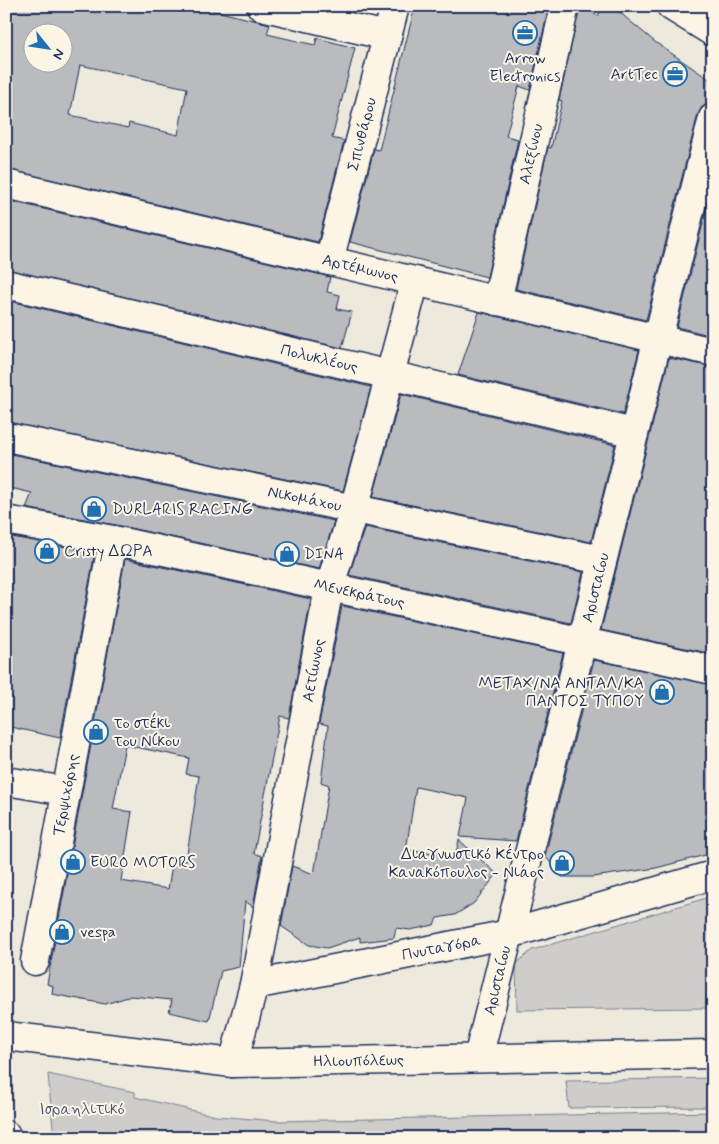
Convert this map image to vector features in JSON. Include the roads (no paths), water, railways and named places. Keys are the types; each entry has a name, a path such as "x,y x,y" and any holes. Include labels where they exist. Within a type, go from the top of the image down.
{"street":[{"path":"261,6 387,36"},
{"name":"Σπινθάρου","path":"328,260 395,6"},
{"name":"Αλεξίνου","path":"497,301 566,6"},
{"path":"679,8 713,32"},
{"name":"Αρισταίου","path":"478,1058 713,118"},
{"name":"Αρτέμωνος","path":"6,184 713,352"},
{"name":"Αετίωνος","path":"233,1063 254,985 329,588 354,509 415,281"},
{"name":"Πολυκλέους","path":"6,284 634,433"},
{"name":"Νικομάχου","path":"6,437 602,560"},
{"name":"Μενεκράτους","path":"6,520 113,540 713,670"},
{"name":"Τερψιχόρης","path":"35,961 113,540"},
{"path":"6,781 66,791"},
{"name":"Πνυταγόρα","path":"254,985 510,934 713,875"},
{"name":"Ηλιουπόλεως","path":"6,1036 233,1063 713,1054"}],"place":[{"name":"Arrow Electronics","path":"525,33"},
{"name":"ArtTec","path":"675,74"},
{"name":"DURLARIS RACING","path":"94,509"},
{"name":"Cristy ΔΩΡΑ","path":"47,551"},
{"name":"DINA","path":"287,554"},
{"name":"ΜΕΤΑΧ/ΝΑ ΑΝΤΑΛ/ΚΑ ΠΑΝΤΟΣ ΤΥΠΟΥ","path":"662,692"},
{"name":"το στέκι του Νίκου","path":"96,732"},
{"name":"EURO MOTORS","path":"73,862"},
{"name":"Διαγνωστικό Κέντρο Κανακόπουλος - Νιάος","path":"562,863"},
{"name":"vespa","path":"62,932"}],"park label":[{"name":"Ισραηλιτικό","path":"82,1109"}]}
